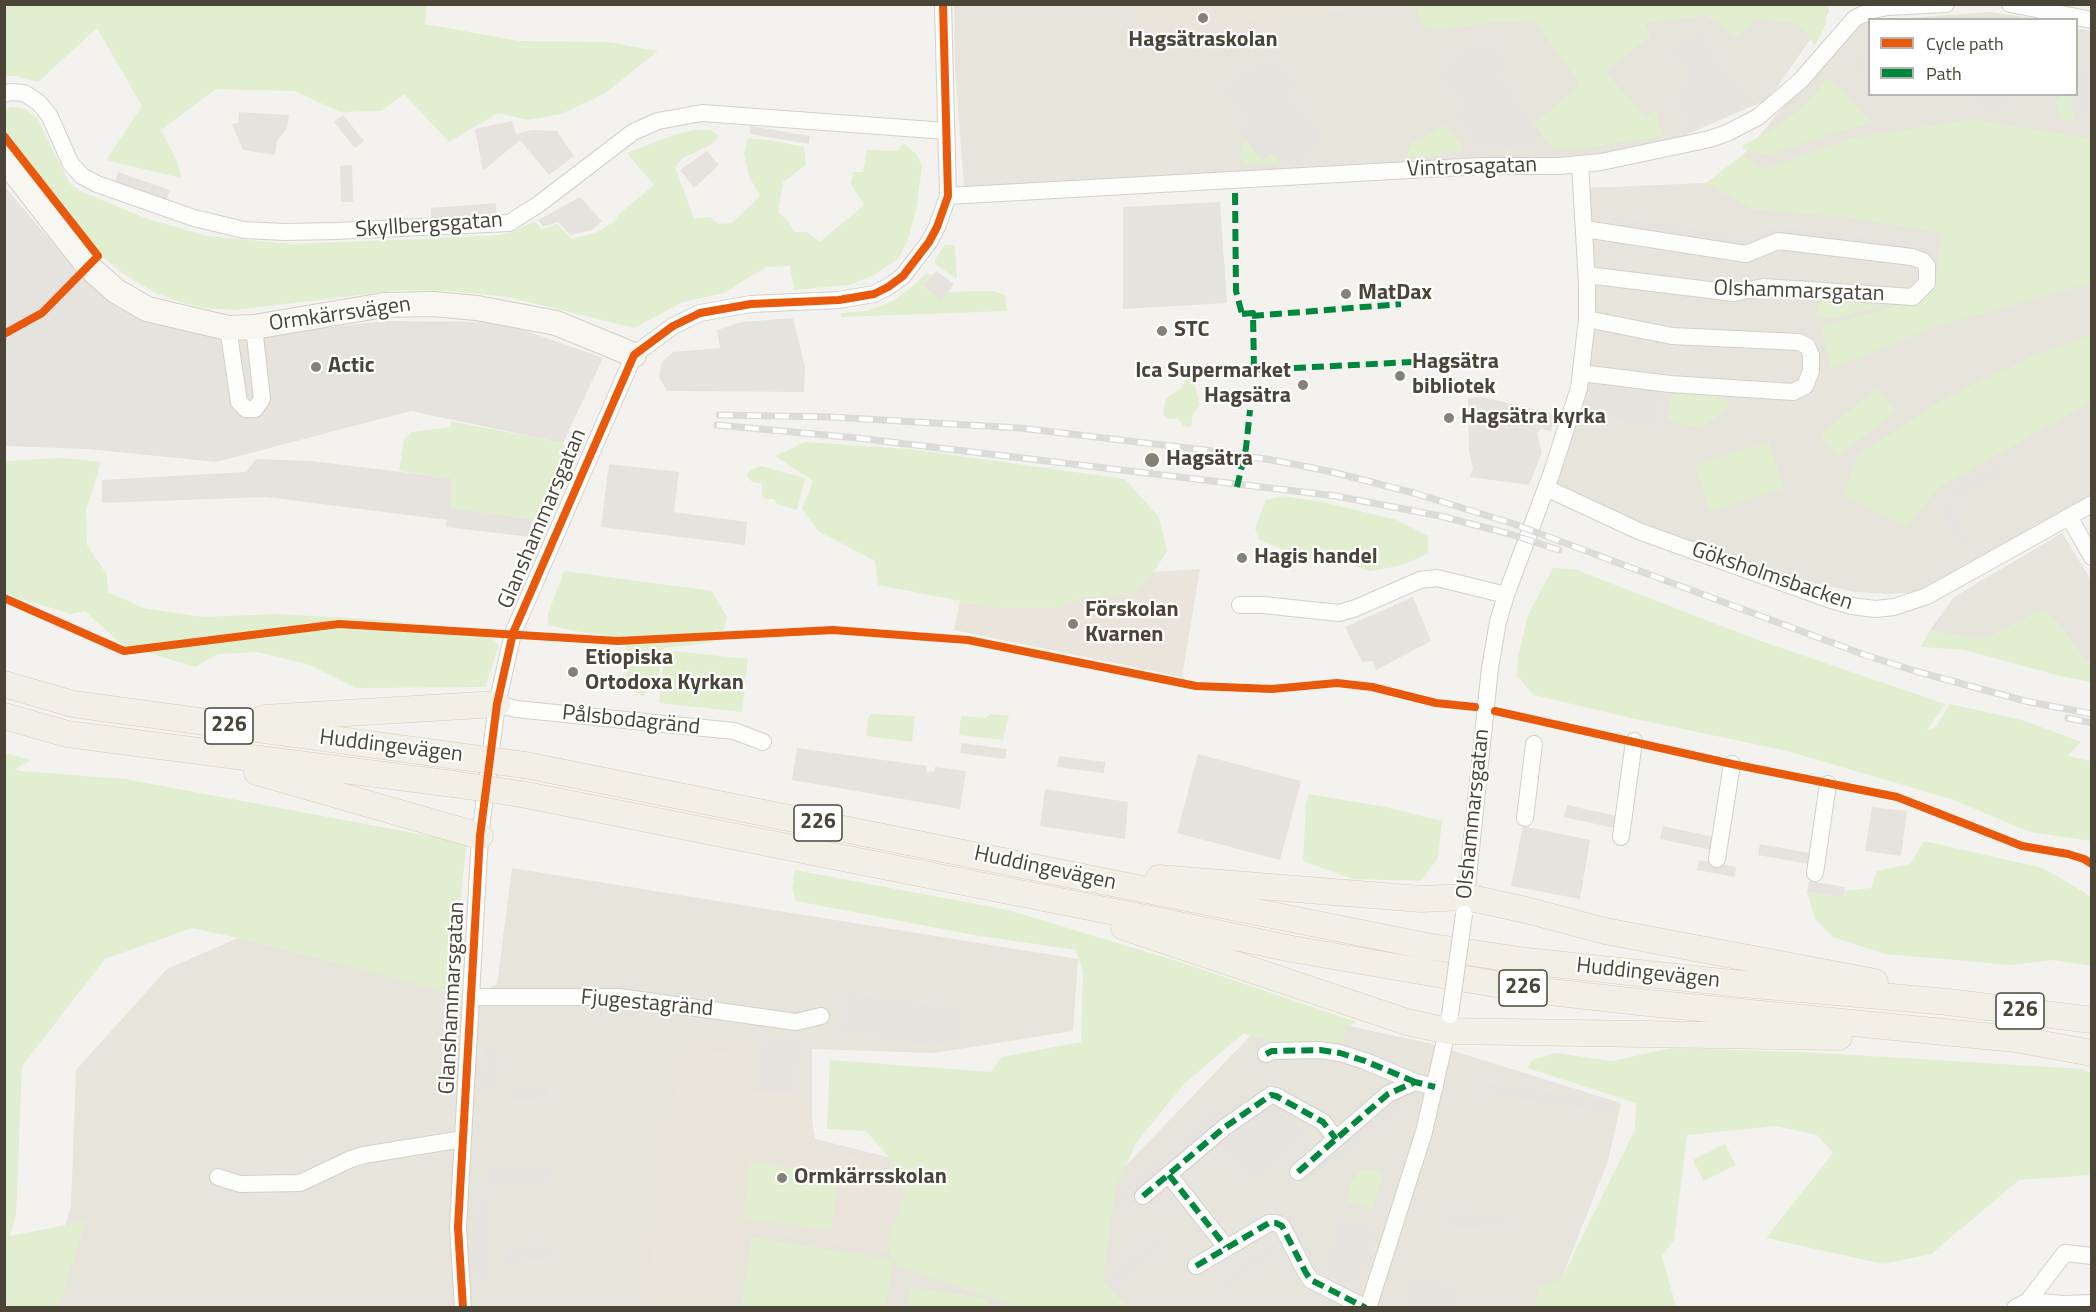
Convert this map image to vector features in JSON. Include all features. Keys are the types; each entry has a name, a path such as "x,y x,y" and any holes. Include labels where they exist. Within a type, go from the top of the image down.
{"main road":[{"name":"Huddingevägen","path":"4,684 73,704 525,765 1426,946 1516,959 1732,983 1948,1002 2091,1020"},
{"path":"158,717 285,718 497,704"},
{"name":"Huddingevägen","path":"4,716 67,734 521,794 1292,949 1524,989 1731,1012 1985,1035 2044,1043 2091,1053"},
{"path":"178,749 480,836"},
{"path":"1111,882 1151,877 1526,910 1605,930 1895,986 1948,1002"},
{"path":"1066,902 1105,921 1407,1022 1870,1037 1985,1035"}],"street":[{"path":"634,355 674,326 700,313 752,304 839,300 874,294 903,276 929,242 948,196 943,4"},
{"name":"Vintrosagatan","path":"948,196 1481,165 1559,166 1601,162 1710,138 1727,133 1758,117 1801,80 1853,11 1946,4"},
{"path":"2010,4 2091,20"},
{"name":"Skyllbergsgatan","path":"4,94 24,93 38,102 49,115 71,164 82,176 97,184 194,218 244,230 285,232 509,223 538,204 633,132 658,121 702,113 946,131"},
{"name":"Ormkärrsvägen","path":"4,159 88,266 116,291 147,309 228,328 254,327 384,305 433,304 477,308 555,323 634,355"},
{"name":"Olshammarsgatan","path":"1196,1266 1269,1223 1276,1223 1282,1226 1305,1273 1311,1280 1367,1308 1424,1132 1449,1023 1465,906 1490,668 1498,622 1579,388 1587,319 1585,229 1580,164"},
{"name":"Olshammarsgatan","path":"1585,229 1746,254 1778,241 1912,257 1923,261 1927,266 1927,283 1913,297 1763,287 1734,293 1587,275"},
{"path":"1581,373 1670,384 1793,392 1805,386 1811,371 1811,355 1807,346 1799,342 1672,336 1587,319"},
{"name":"Ormkärrsvägen","path":"228,328 239,402 246,409 255,409 262,399 254,327"},
{"name":"Glanshammarsgatan","path":"463,1308 458,1227 480,836 497,704 513,633 634,355"},
{"name":"Göksholmsbacken","path":"1546,488 1641,532 1831,600 1875,609 1894,607 1927,596 2091,504"},
{"path":"2069,517 2091,557"},
{"path":"1240,605 1263,605 1339,613 1420,580 1437,578 1506,595"},
{"name":"Pålsbodagränd","path":"497,704 516,709 734,731 763,742"},
{"path":"1621,837 1634,741"},
{"path":"1525,818 1534,744"},
{"path":"1717,859 1732,764"},
{"path":"1815,873 1828,784"},
{"name":"Fjugestagränd","path":"471,998 619,997 795,1022 821,1016"},
{"path":"1266,1054 1272,1051 1320,1050 1340,1053 1415,1082 1435,1087"},
{"path":"1298,1172 1388,1094 1415,1082"},
{"path":"1143,1196 1225,1127 1271,1095 1323,1122 1336,1139"},
{"path":"218,1177 240,1184 300,1183 364,1155 463,1139"},
{"path":"1169,1175 1226,1247"},
{"path":"2021,1304 2065,1253 2091,1256"},
{"path":"2021,1304 2091,1303"}],"shaded area":[{"path":"1828,4 1829,12 1769,99 1639,155 965,199 955,69 954,5"},
{"name":"Hagsätraskolan","path":"1128,5 1409,6 1257,19 1166,33 1146,28 1136,20"},
{"path":"1989,12 2033,18 1909,18"},
{"path":"1868,22 1868,96 2078,96 2078,28 2091,31 2091,502 1938,591 1886,594 1855,592 1760,571 1554,499 1577,405 1586,188 1706,183 1743,155 1851,26"},
{"path":"1706,31 1707,40 1717,60 1752,103 1690,130 1674,98 1692,80 1672,48"},
{"path":"1488,41 1509,62 1497,74 1543,137 1525,149 1520,142 1511,148 1494,149 1488,142 1479,147 1453,114 1463,104 1438,72 1463,51 1476,45 1479,47"},
{"path":"1866,48 1868,85 1851,58"},
{"path":"1279,62 1298,83 1287,92 1324,139 1297,161 1280,163 1272,153 1263,161 1239,131 1249,121 1224,90 1233,81 1236,83 1253,66"},
{"path":"2091,62 2091,125 2072,104 2079,98 2078,74"},
{"path":"1972,96 2005,96 2008,100 1989,116"},
{"path":"239,112 289,115 287,128 277,141 275,155 243,150 232,124 238,123"},
{"path":"343,115 364,141 355,148 334,122"},
{"path":"512,121 516,134 532,130 557,131 574,156 549,175 520,140 483,171 475,129"},
{"path":"751,126 810,136 809,144 750,134"},
{"path":"707,151 719,165 694,188 680,170"},
{"path":"352,165 353,202 341,202 340,166"},
{"path":"118,172 170,190 165,203 114,185"},
{"path":"4,186 66,258 118,308 218,335 262,335 385,321 501,322 603,358 563,443 411,411 216,462 88,449 5,446"},
{"path":"580,197 602,221 592,230 570,235 558,222 543,227 538,220"},
{"path":"1220,202 1227,303 1123,309 1123,207"},
{"path":"496,203 496,216 431,220 431,208"},
{"path":"1615,217 1744,236 1778,226 1918,243 1916,253 1779,237 1743,251 1613,231"},
{"path":"936,271 954,284 941,301 923,286"},
{"path":"793,318 805,367 804,392 667,391 659,377 662,362 673,352 720,348 717,330 742,322"},
{"path":"1593,379 1663,391 1657,427 1587,415"},
{"path":"1482,397 1555,414 1551,432 1541,428 1537,434 1542,453 1529,485 1470,477 1473,469 1469,451 1468,398"},
{"path":"256,459 311,461 451,478 450,508 533,519 530,537 446,527 447,520 266,497 102,503 102,480 246,472"},
{"path":"1996,462 2003,474 1952,503 1945,493"},
{"path":"609,464 679,472 674,512 747,522 745,545 601,527"},
{"path":"1950,503 1972,545 1966,548 1959,543 1941,509"},
{"path":"2062,533 2091,580 2091,662 2084,659 2056,621 2043,610 1989,637 1965,637 1930,630 1954,597"},
{"name":"Förskolan Kvarnen","path":"1200,569 1182,677 954,630 960,601 992,607 1056,608 1086,596 1132,593 1154,572"},
{"path":"1413,597 1431,641 1376,670 1372,661 1362,662 1345,627"},
{"path":"961,743 1007,749 1005,759 960,753"},
{"path":"797,748 927,766 926,771 934,772 935,767 966,771 960,809 792,780"},
{"path":"1198,754 1301,781 1280,860 1177,833"},
{"path":"1059,756 1105,762 1104,773 1057,767"},
{"path":"1045,789 1128,802 1125,839 1040,826"},
{"path":"1567,805 1616,816 1614,828 1564,817"},
{"path":"1872,807 1907,811 1901,856 1865,851"},
{"path":"1523,826 1590,840 1580,899 1511,886"},
{"path":"1663,826 1714,837 1711,850 1660,839"},
{"path":"1760,844 1815,854 1814,865 1758,855"},
{"path":"1699,860 1736,867 1735,877 1697,870"},
{"path":"512,868 1078,959 1073,1031 934,1053 812,1049 812,1138 922,1166 1028,1307 42,1308 71,1206 76,1070 167,969 238,938 471,997 497,984"},
{"path":"1809,881 1845,887 1843,898 1807,892"},
{"path":"848,993 962,1009 958,1041 932,1046 841,1031"},
{"path":"1275,1010 1428,1043 1621,1103 1608,1161 1561,1280 1563,1307 1074,1308 1116,1176"},
{"path":"764,1036 801,1040 794,1095 757,1091"},
{"path":"484,1047 499,1048 496,1088 481,1087"},
{"name":"Ormkärrsskolan","path":"703,1050 746,1055 742,1089 799,1095 812,1117 816,1148 858,1157 893,1172 907,1185 898,1254 747,1230 729,1307 650,1308 648,1306 652,1252 681,1059"},
{"path":"1482,1082 1615,1103 1613,1114 1480,1092"},
{"path":"511,1087 548,1088 548,1101 511,1100"},
{"path":"1402,1094 1408,1101 1325,1171 1318,1163"},
{"path":"1275,1098 1306,1136 1252,1181 1218,1145 1166,1186 1175,1197 1159,1205 1139,1201 1128,1208 1117,1195 1221,1107 1238,1128"},
{"path":"550,1168 550,1183 487,1185 486,1170"},
{"path":"475,1194 488,1195 489,1279 475,1282 473,1257"},
{"path":"1444,1213 1509,1217 1508,1230 1443,1227"},
{"path":"1341,1217 1376,1229 1358,1286 1323,1274"},
{"path":"1156,1238 1164,1247 1116,1286 1109,1277"},
{"path":"551,1245 552,1258 506,1264 505,1250"},
{"path":"1269,1245 1274,1251 1227,1288 1222,1281"},
{"path":"1409,1280 1456,1283 1454,1307 1408,1307"}],"green space":[{"path":"5,5 427,5 425,24 519,41 607,42 658,51 604,94 561,114 528,120 498,113 449,142 404,94 381,111 340,112 295,91 216,89 161,130 178,163 181,178 106,160 142,106 97,28 38,82 16,76 5,76"},
{"path":"1417,5 1827,5 1826,24 1815,45 1798,24 1757,19 1734,39 1720,23 1706,16 1644,23 1651,36 1606,72 1645,117 1656,111 1662,136 1580,149 1552,148 1534,124 1580,84 1534,21 1486,23 1440,30 1421,25"},
{"path":"1829,77 1873,123 1767,155 1743,149 1743,145 1773,130 1804,106"},
{"path":"2059,96 2072,96 2071,106 2076,120 2061,120 2055,102"},
{"path":"11,107 25,109 37,118 70,184 80,191 145,218 207,236 291,244 491,236 509,233 535,221 542,229 557,224 572,239 595,233 614,222 619,214 654,185 627,153 694,130 710,130 719,136 712,144 683,158 675,167 694,219 710,217 718,224 732,223 760,196 749,176 744,153 748,138 780,142 804,147 806,165 783,182 778,212 787,219 794,232 807,232 820,242 864,205 851,184 853,172 863,172 867,150 898,151 903,143 916,154 922,165 917,206 908,240 898,259 874,275 849,285 794,290 790,266 766,267 724,293 683,302 634,328 508,297 448,291 402,290 234,310 204,308 156,293 125,275 103,257 43,183 5,129 5,110"},
{"path":"1971,119 2091,139 2091,283 1937,326 1831,369 1821,327 1910,302 1935,286 1941,233 1846,217 1755,210 1706,183 1743,155 1765,169 1849,139"},
{"path":"1446,125 1461,144 1462,151 1441,152 1441,156 1406,157 1413,142"},
{"path":"1245,139 1263,160 1272,153 1280,163 1245,165 1240,159 1241,145"},
{"path":"945,244 955,246 957,279 935,264"},
{"path":"926,273 932,275 923,287 941,300 948,292 994,291 1005,295 1007,311 841,317 841,313 867,311 893,301"},
{"path":"1819,295 1898,303 1836,318 1816,317"},
{"path":"2091,335 2091,402 1939,487 1907,527 1843,496 1857,455 1951,395 2038,354"},
{"path":"1190,377 1194,381 1200,406 1193,413 1191,427 1183,426 1178,418 1169,419 1163,415 1166,398 1180,389 1185,379"},
{"path":"1877,388 1897,411 1837,457 1820,435"},
{"path":"1673,392 1723,397 1728,404 1728,409 1707,424 1691,427 1667,419"},
{"path":"451,421 563,443 566,452 575,456 541,531 541,520 449,508 451,478 399,471 404,439 412,432 451,427"},
{"path":"805,442 909,449 1125,479 1159,517 1167,551 1154,572 1132,593 1086,596 1056,608 992,607 878,585 875,561 818,531 802,509 813,481 775,456"},
{"path":"1769,442 1784,488 1710,511 1695,465"},
{"path":"61,458 101,462 86,511 87,545 107,575 108,592 143,608 202,617 276,614 370,619 484,630 499,645 485,687 356,688 310,665 257,652 218,654 195,667 121,644 85,611 71,614 5,592 5,461"},
{"path":"761,466 805,478 797,510 777,504 774,499 765,499 762,496 762,484 752,482 747,476 749,471"},
{"path":"1282,496 1322,502 1397,520 1428,536 1428,554 1399,566 1369,571 1343,562 1305,559 1258,539 1255,528 1266,500"},
{"path":"1553,568 1574,569 1755,639 1945,704 1927,730 1936,727 1950,704 2022,720 2081,742 2068,756 2091,761 2091,841 2030,832 1951,799 1787,751 1534,695 1517,676 1518,656 1528,615"},
{"path":"564,571 712,591 727,617 721,639 708,643 664,648 657,683 642,696 623,685 629,661 626,647 607,635 548,625 548,614"},
{"path":"2043,610 2056,621 2084,659 2091,662 2091,682 1964,650 1921,647 1930,630 1965,637 1989,637"},
{"path":"665,650 748,659 742,712 659,703"},
{"path":"871,714 915,716 912,742 866,736 868,719"},
{"path":"990,714 1009,716 1003,740 959,735 961,716 986,718"},
{"path":"4,753 31,760 15,769 19,771 125,779 467,843 450,993 192,928 105,959 22,1066 16,1215 10,1236 86,1221 59,1307 5,1307"},
{"path":"1309,794 1385,807 1442,821 1438,858 1421,881 1353,879 1303,861 1306,804"},
{"path":"1924,841 2043,868 2085,893 2091,898 2091,966 2053,960 2011,965 1885,954 1833,937 1815,919 1807,892 1843,898 1845,891 1871,888 1877,871 1910,864"},
{"path":"795,870 1008,910 1180,962 1357,1022 1345,1028 1341,1048 1273,1041 1243,1034 1184,1084 1136,1143 1115,1190 1103,1281 1127,1307 1019,1307 897,1266 897,1261 889,1254 889,1237 909,1180 866,1131 827,1129 830,1060 991,1072 1002,1057 1081,1042 1083,972 1076,950 974,935 796,901 792,889"},
{"path":"1672,1048 1804,1052 2082,1069 2091,1073 2091,1175 2019,1180 1931,1254 1883,1264 1766,1238 1833,1153 1817,1135 1776,1126 1687,1135 1674,1240 1662,1256 1676,1307 1536,1307 1538,1287 1561,1280 1635,1130 1636,1103 1527,1068 1532,1060 1555,1053 1612,1061"},
{"path":"1725,1144 1736,1165 1704,1181 1693,1160"},
{"path":"750,1162 839,1173 831,1230 743,1218"},
{"path":"1361,1170 1378,1170 1383,1176 1372,1210 1346,1201 1351,1182"},
{"path":"752,1237 893,1260 885,1307 741,1307"},
{"path":"910,1287 989,1299 988,1307 907,1307"}],"railway":[{"path":"719,415 831,417 1020,428 1205,450 1328,471 1414,493 1514,524 1865,655 1915,671 2025,701 2092,714"},
{"path":"717,425 857,438 1336,496 1440,516 1510,534 1559,550"},
{"path":"2068,718 2092,723"}],"marked path":[{"path":"1235,193 1236,291 1242,314"},
{"path":"1252,316 1401,304"},
{"path":"1242,314 1253,313 1254,370 1413,362"},
{"path":"1237,487 1246,448 1250,410"},
{"path":"1266,1054 1272,1051 1320,1050 1340,1053 1415,1082"},
{"path":"1298,1172 1388,1094 1415,1082 1435,1087"},
{"path":"1143,1196 1225,1127 1271,1095 1323,1122 1336,1139"},
{"path":"1169,1175 1226,1247"},
{"path":"1196,1266 1269,1223 1276,1223 1282,1226 1311,1280 1366,1308"}],"cycle path":[{"path":"463,1308 458,1227 480,836 497,704 513,633 634,355 673,326 700,313 751,304 839,300 874,294 903,276 929,242 948,196 943,4"},
{"path":"4,136 98,256 42,313 4,334"},
{"path":"4,598 124,651 339,624 618,641 833,630 968,640 1196,686 1272,689 1337,683 1372,687 1436,703 1475,707"},
{"path":"1495,711 1732,764 1897,797 2022,846 2068,854 2092,864"}],"place":[{"name":"Hagsätraskolan","path":"1203,18"},
{"name":"MatDax","path":"1346,294"},
{"name":"STC","path":"1162,331"},
{"name":"Actic","path":"316,367"},
{"name":"Hagsätra bibliotek","path":"1400,376"},
{"name":"Ica Supermarket Hagsätra","path":"1303,385"},
{"name":"Hagsätra kyrka","path":"1449,418"},
{"name":"Hagsätra","path":"1152,460"},
{"name":"Hagis handel","path":"1242,558"},
{"name":"Förskolan Kvarnen","path":"1073,624"},
{"name":"Etiopiska Ortodoxa Kyrkan","path":"573,672"},
{"name":"Ormkärrsskolan","path":"782,1178"}]}
